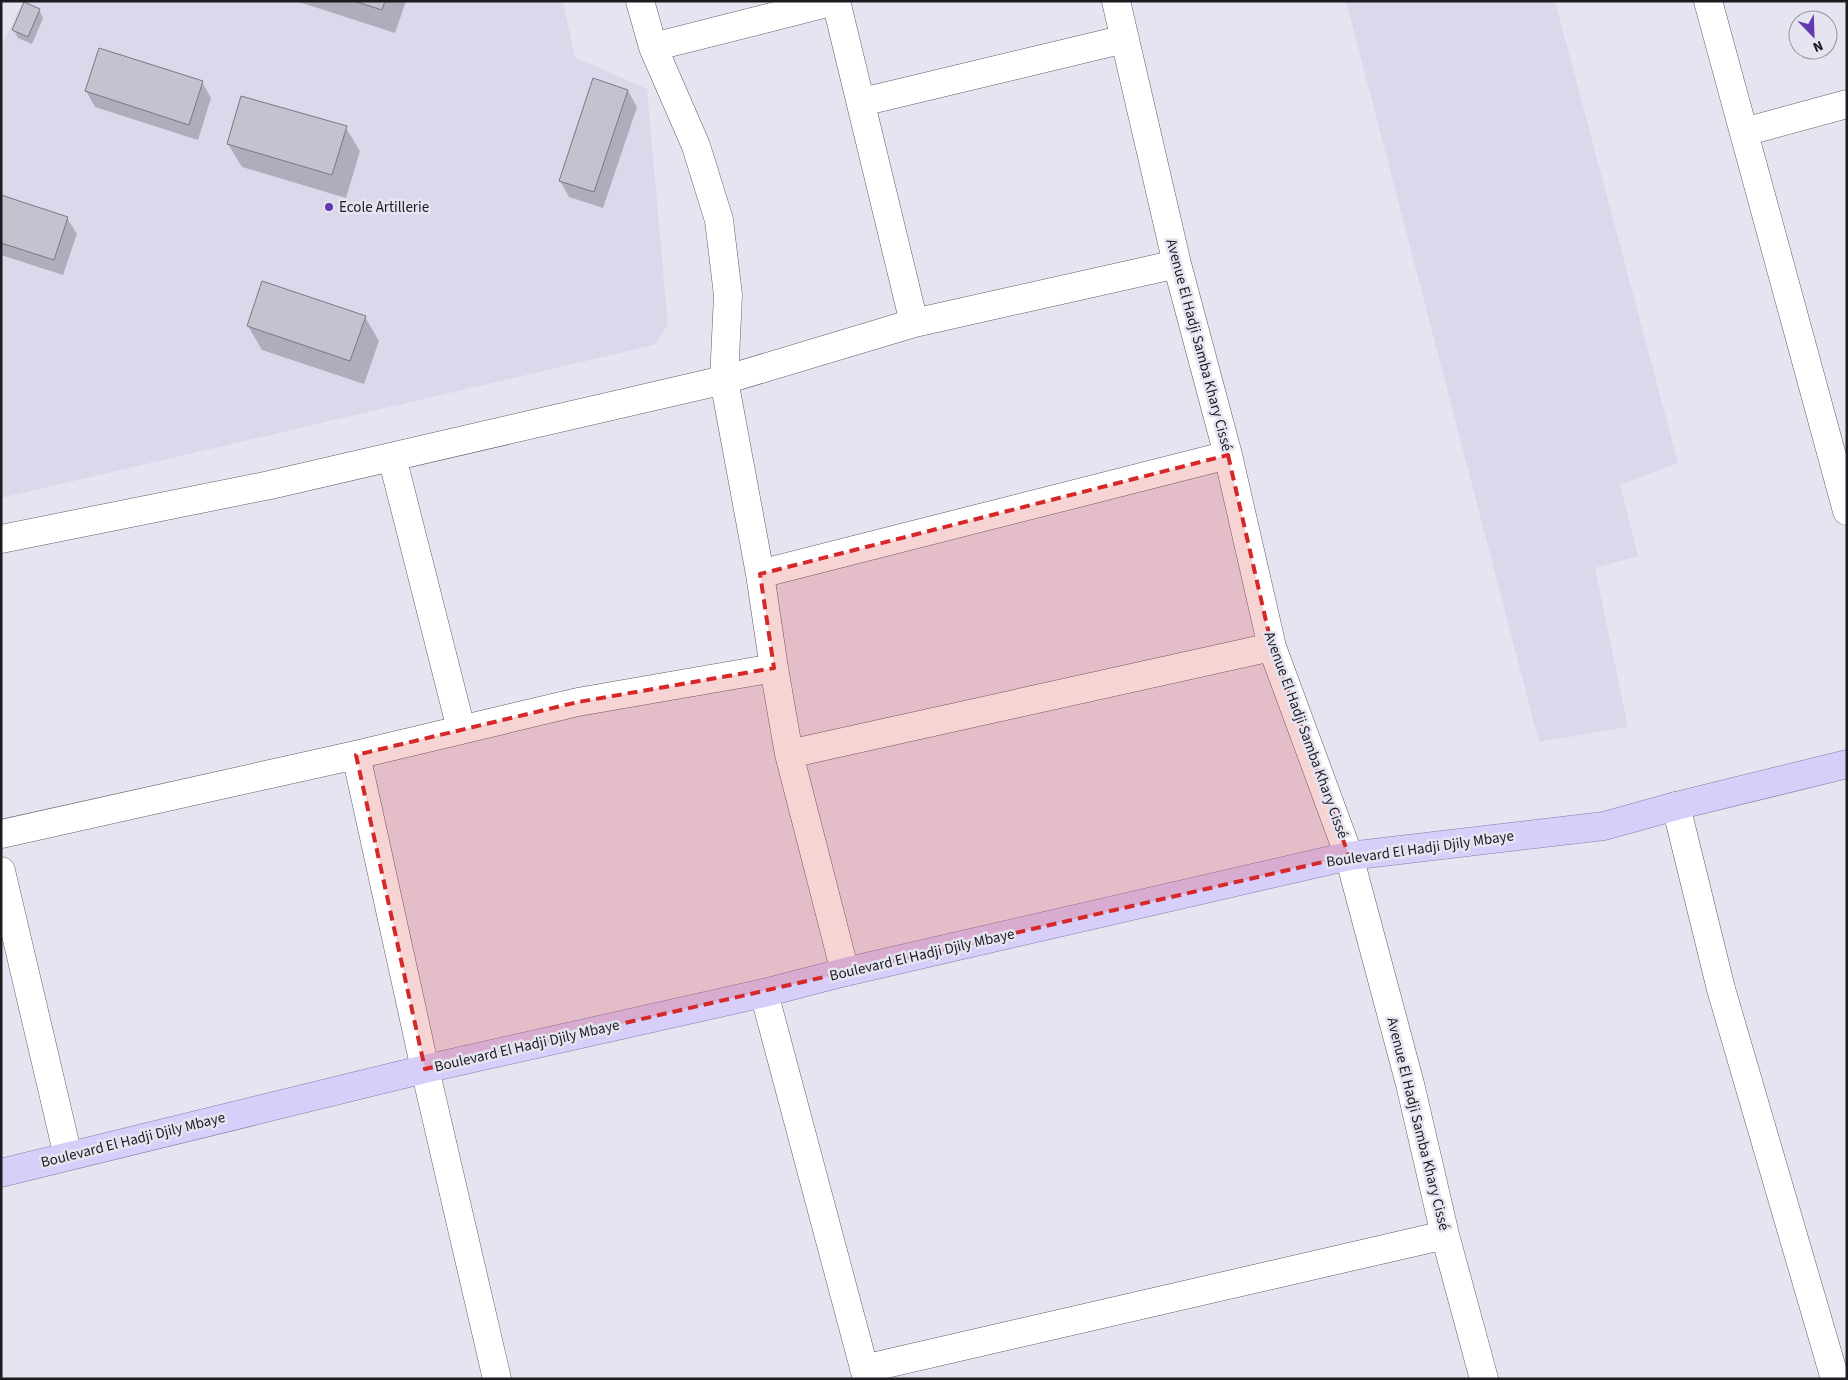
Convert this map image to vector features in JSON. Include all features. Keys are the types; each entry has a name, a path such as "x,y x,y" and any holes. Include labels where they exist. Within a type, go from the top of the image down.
{"main road":[{"name":"Boulevard El Hadji Djily Mbaye","path":"1,1173 425,1070 1349,856 1604,826 1676,806 1847,764"}],"street":[{"path":"640,1 653,47 696,146 719,220 728,295 724,380 760,574 789,754 845,972"},
{"path":"653,47 836,1 914,323"},
{"name":"Avenue El Hadji Samba Khary Cissé","path":"1116,1 1177,264 1228,456 1272,647 1349,856 1410,1084 1445,1235 1484,1379"},
{"path":"1708,1 1847,511"},
{"path":"862,102 1125,39"},
{"path":"1744,132 1847,104"},
{"path":"1,539 270,485 724,380 914,323 1177,264"},
{"path":"760,574 1228,456"},
{"path":"392,457 461,729"},
{"path":"789,754 1272,647"},
{"path":"1,834 356,756 578,702 774,668"},
{"path":"356,756 425,1070 497,1379"},
{"path":"1676,806 1721,989 1835,1379"},
{"path":"1,871 68,1156"},
{"path":"764,993 865,1374 1445,1235"}],"highlighted area":[{"path":"1228,455 1272,647 1349,856 425,1069 356,755 578,702 774,668 760,574"}],"shaded area":[{"name":"Ecole Artillerie","path":"23,1 563,1 575,57 647,89 668,325 654,345 1,498 1,47"},
{"path":"1346,1 1555,1 1678,463 1620,485 1638,556 1595,568 1628,727 1539,742"}],"building":[{"path":"354,1 385,1 382,10"},
{"path":"24,2 40,9 28,37 12,30"},
{"path":"99,48 203,81 189,125 85,91"},
{"path":"593,78 628,90 594,192 559,181"},
{"path":"241,96 347,126 332,175 227,144"},
{"path":"1,195 68,217 54,260 1,243"},
{"path":"262,281 366,316 350,361 247,326"}],"place":[{"name":"Ecole Artillerie","path":"329,207"}]}
